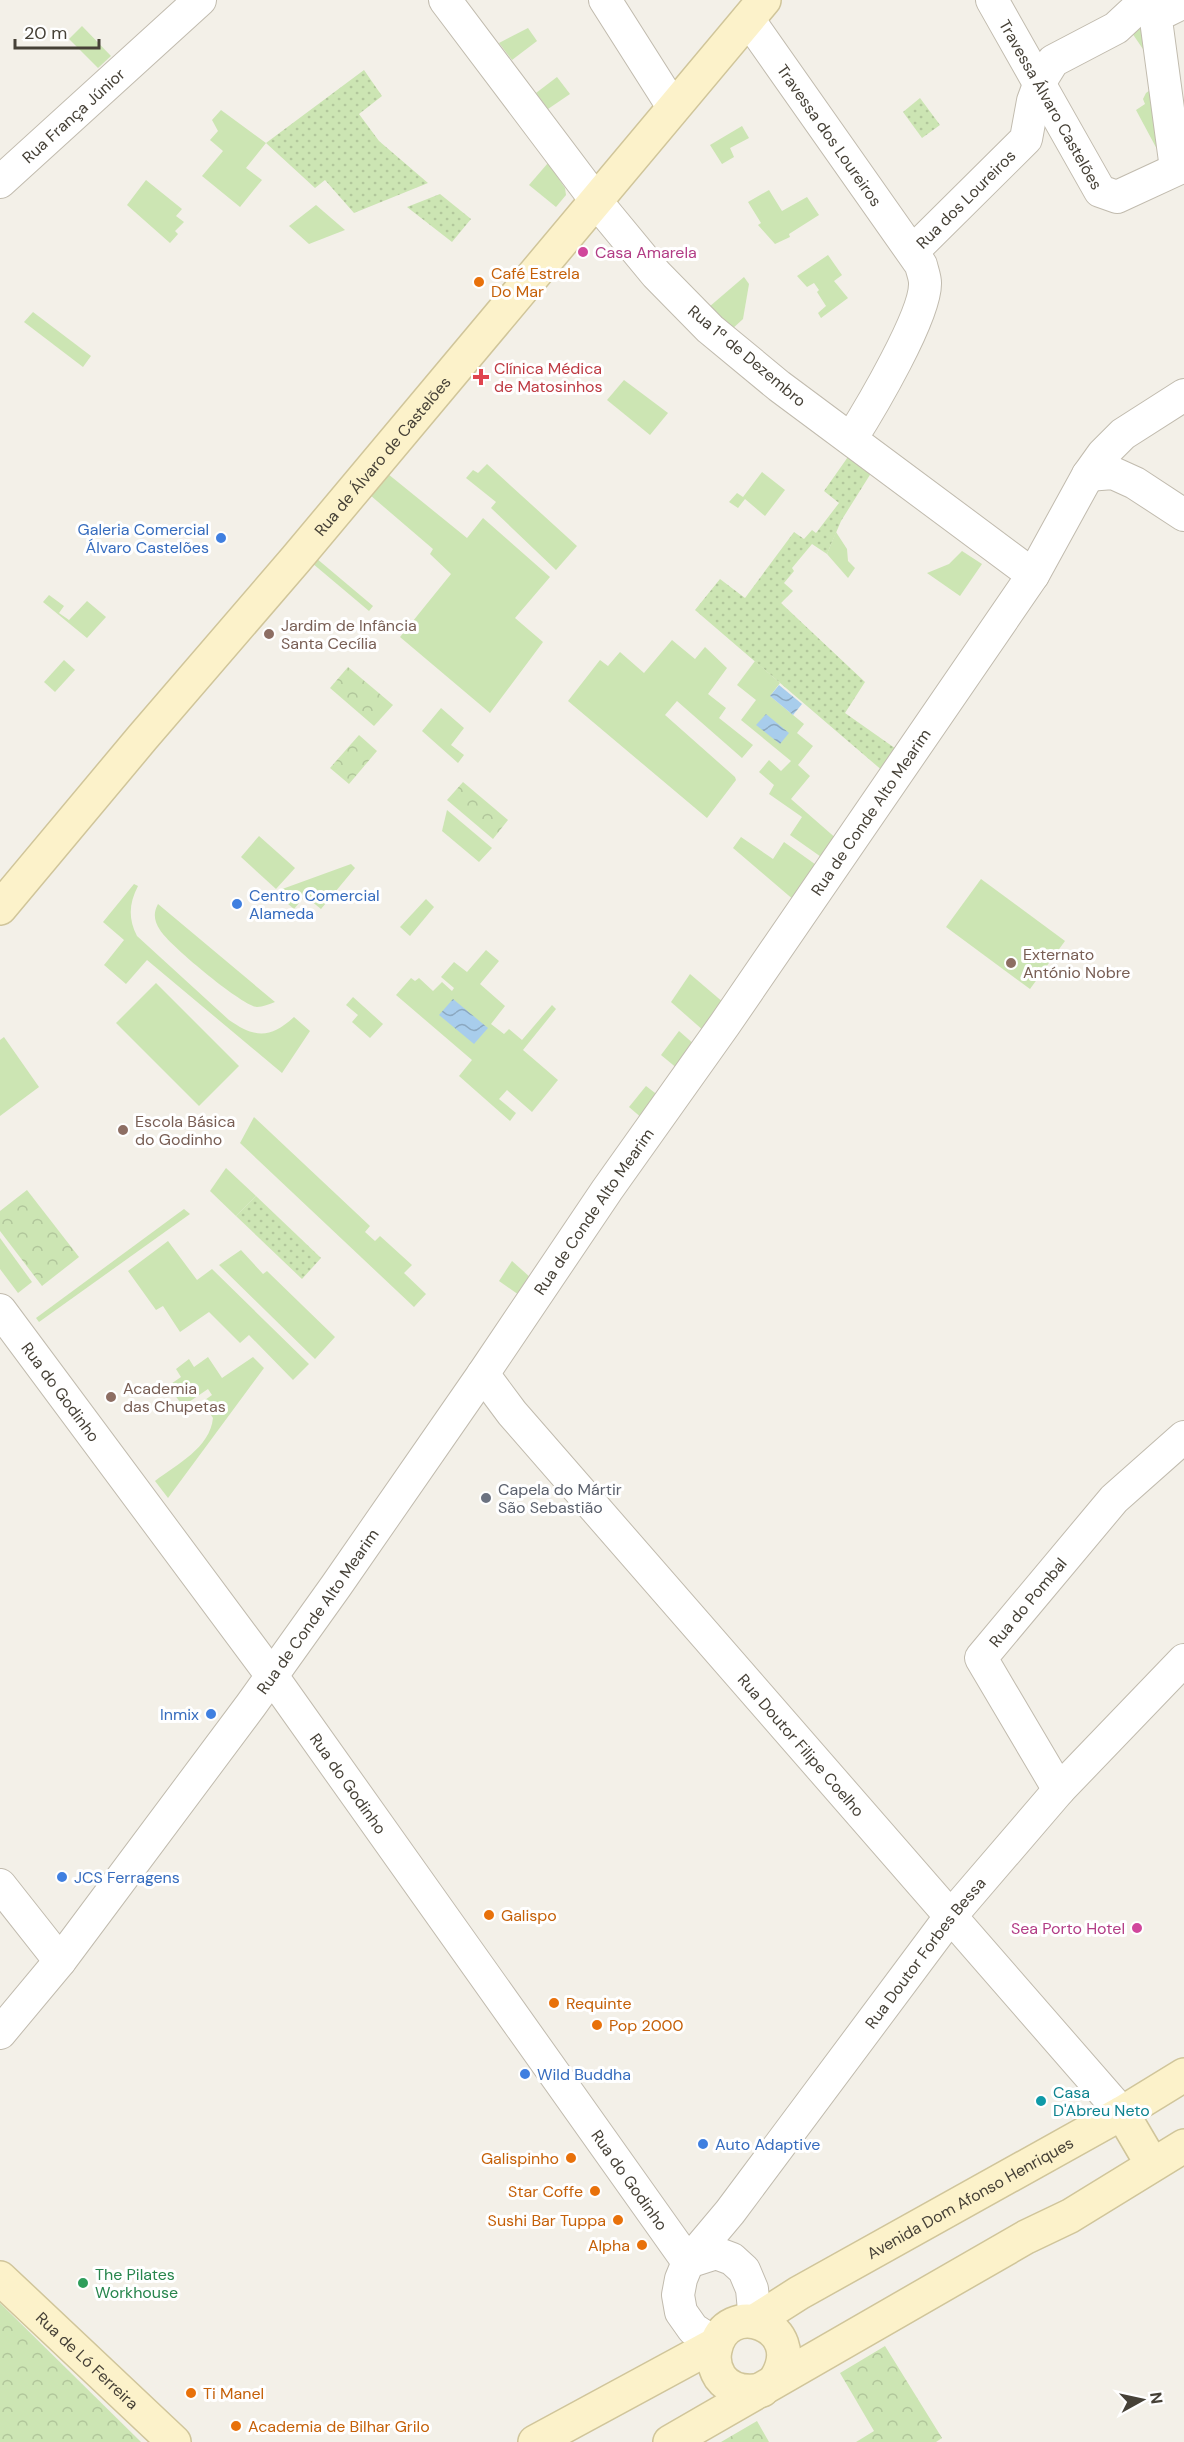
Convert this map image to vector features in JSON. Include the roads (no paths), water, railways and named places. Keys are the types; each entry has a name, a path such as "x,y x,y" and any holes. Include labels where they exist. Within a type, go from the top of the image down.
{"main road":[{"name":"Rua de Álvaro de Castelões","path":"0,909 756,9"},
{"name":"Avenida Dom Afonso Henriques","path":"536,2442 716,2344 719,2335 728,2328 742,2321 755,2321 799,2293 1122,2113 1184,2075"},
{"path":"1122,2113 1152,2164"},
{"path":"670,2442 1026,2237 1070,2216 1184,2146"},
{"name":"Rua de Ló Ferreira","path":"0,2278 174,2442"},
{"path":"716,2344 715,2367 720,2377 729,2385 751,2392 769,2384 784,2360 784,2349 774,2331 755,2321"}],"street":[{"name":"Rua França Júnior","path":"0,182 200,0"},
{"name":"Rua 1ª de Dezembro","path":"446,0 597,201 656,274 710,329 779,386 1033,575"},
{"path":"605,0 673,107"},
{"name":"Travessa Álvaro Castelões","path":"992,0 1100,191 1117,197 1184,166"},
{"name":"Rua dos Loureiros","path":"851,439 919,310 925,283 921,265 913,251 1026,139 1033,101 1040,82 1053,61 1116,28 1146,0"},
{"path":"1184,2 1166,11 1164,0 1154,4 1175,161 1184,156"},
{"name":"Travessa dos Loureiros","path":"756,9 913,251"},
{"name":"Rua de Conde Alto Mearim","path":"0,2033 60,1961 272,1676 483,1374 607,1190 725,1024 1033,575 1088,475 1103,454 1123,434 1184,395"},
{"path":"1088,475 1113,473 1135,483 1184,515"},
{"name":"Rua do Godinho","path":"0,1310 272,1676 688,2262"},
{"name":"Rua Doutor Filipe Coelho","path":"483,1374 512,1413 1122,2113"},
{"name":"Rua do Pombal","path":"1059,1790 981,1658 1114,1499 1184,1437"},
{"name":"Rua Doutor Forbes Bessa","path":"688,2262 730,2212 950,1917 1059,1790 1184,1660"},
{"path":"0,1885 60,1961"},
{"path":"716,2344 693,2329 681,2312 678,2295 688,2262 716,2253 732,2259 744,2270 752,2289 755,2321"}],"water":[{"path":"779,685 802,704 793,715 770,696"},
{"path":"766,714 789,733 780,744 756,725"},
{"path":"453,999 488,1028 474,1044 439,1015"}],"place":[{"name":"Casa Amarela","path":"583,252"},
{"name":"Café Estrela Do Mar","path":"479,282"},
{"name":"Clínica Médica de Matosinhos","path":"481,377"},
{"name":"Galeria Comercial Álvaro Castelões","path":"221,538"},
{"name":"Jardim de Infância Santa Cecília","path":"269,634"},
{"name":"Centro Comercial Alameda","path":"237,904"},
{"name":"Externato António Nobre","path":"1011,963"},
{"name":"Escola Básica do Godinho","path":"123,1130"},
{"name":"Academia das Chupetas","path":"111,1397"},
{"name":"Capela do Mártir São Sebastião","path":"486,1498"},
{"name":"Inmix","path":"211,1714"},
{"name":"JCS Ferragens","path":"62,1877"},
{"name":"Galispo","path":"489,1915"},
{"name":"Sea Porto Hotel","path":"1137,1928"},
{"name":"Requinte","path":"554,2003"},
{"name":"Pop 2000","path":"597,2025"},
{"name":"Wild Buddha","path":"525,2074"},
{"name":"Casa D'Abreu Neto","path":"1041,2101"},
{"name":"Auto Adaptive","path":"703,2144"},
{"name":"Galispinho","path":"571,2158"},
{"name":"Star Coffe","path":"595,2191"},
{"name":"Sushi Bar Tuppa","path":"618,2220"},
{"name":"Alpha","path":"642,2245"},
{"name":"The Pilates Workhouse","path":"83,2283"},
{"name":"Ti Manel","path":"191,2393"},
{"name":"Academia de Bilhar Grilo","path":"236,2426"}]}
